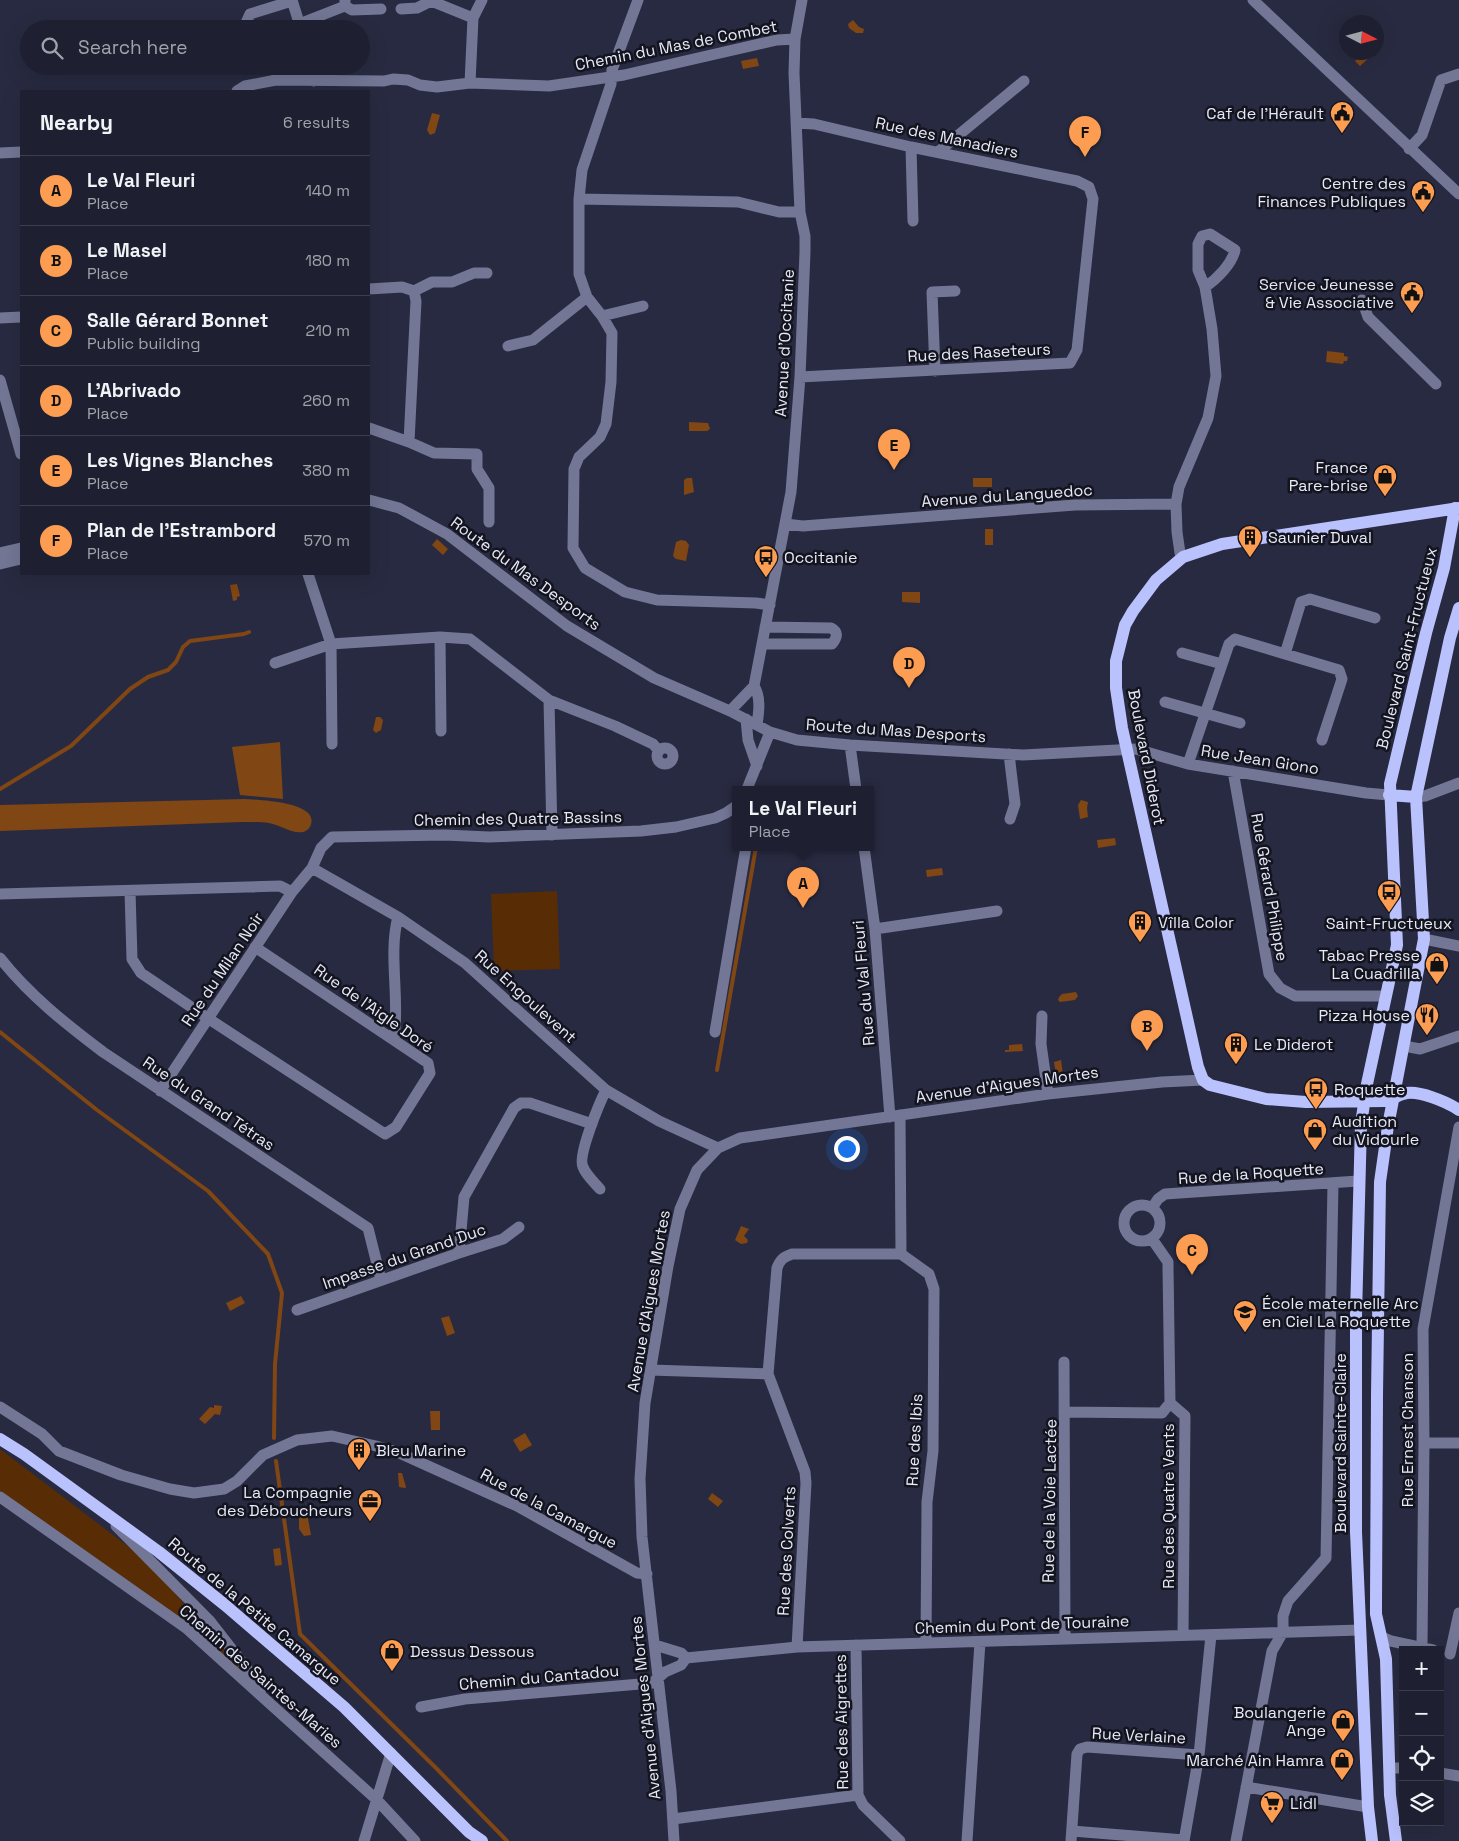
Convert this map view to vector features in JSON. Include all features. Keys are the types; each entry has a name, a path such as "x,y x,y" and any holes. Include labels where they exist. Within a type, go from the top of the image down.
{"main road":[{"name":"Boulevard Diderot","path":"1203,1080 1198,1067 1126,750 1116,688 1116,661 1119,644 1126,625 1133,610 1156,580 1183,557 1222,544 1457,508"},
{"name":"Boulevard Saint-Fructueux","path":"1364,1102 1397,945 1390,784 1426,633 1444,568 1457,508"},
{"path":"1396,1841 1390,1795 1396,1768 1386,1659 1376,1614 1376,1395 1380,1182 1424,938 1416,797 1455,638 1459,608"},
{"path":"1389,794 1416,797"},
{"path":"1203,1080 1210,1085 1266,1099 1306,1102 1364,1102 1394,1099 1401,1094 1409,1092 1447,1102 1459,1110"},
{"name":"Boulevard Sainte-Claire","path":"1364,1102 1360,1124 1358,1181 1356,1512 1368,1807 1372,1841"},
{"path":"1358,1181 1380,1182"},
{"name":"Route de la Petite Camargue","path":"0,1439 24,1454 159,1552 225,1605 344,1707 471,1836 482,1841"},
{"path":"1359,1615 1376,1614"},
{"path":"1360,1630 1382,1637"}],"street":[{"path":"401,9 418,8 431,0 473,18"},
{"path":"470,83 473,18 482,0"},
{"path":"638,0 612,70 611,84 582,170 579,198 580,274 587,298 602,316 612,333 611,382 606,424 600,437 578,456 574,469 573,548 585,568 625,592 657,600 770,605"},
{"name":"Avenue d'Occitanie","path":"757,724 759,714 758,693 754,686 791,492 800,377 805,236 800,212 794,73 796,39 802,0"},
{"path":"1253,0 1295,38 1409,149 1459,194"},
{"path":"247,20 250,14 292,1 298,20"},
{"path":"312,20 345,3 352,10 381,10"},
{"name":"Chemin du Mas de Combet","path":"239,90 245,86 276,80 314,81 361,86 393,79 408,80 420,86 437,87 470,83 549,86 650,70 777,40 796,39"},
{"path":"314,75 314,81"},
{"path":"1409,149 1422,136 1441,80 1455,75"},
{"path":"938,152 1024,81"},
{"name":"Rue des Manadiers","path":"796,123 814,124 911,147 1077,181 1089,187"},
{"path":"911,147 913,221"},
{"path":"0,153 20,152"},
{"name":"Rue des Raseteurs","path":"800,377 1070,363 1077,350 1093,198 1089,187"},
{"path":"579,198 738,202 779,212 800,212"},
{"path":"370,289 402,287 414,291 432,282 452,282 474,273 487,273"},
{"path":"1183,557 1180,553 1177,532 1176,504 1183,475 1208,418 1216,376 1212,329 1205,287"},
{"path":"409,442 416,301 414,291"},
{"path":"935,371 932,292 955,291"},
{"path":"508,346 533,340 587,298"},
{"path":"1362,300 1368,317 1436,384"},
{"path":"602,316 643,306"},
{"path":"0,318 20,317"},
{"path":"0,380 4,408 20,451"},
{"path":"370,428 434,453 477,454 477,469 489,488 489,522"},
{"name":"Route du Mas Desports","path":"370,500 399,508 447,534 567,626 646,673 730,711 770,732 797,740 850,745 1009,754 1126,750"},
{"name":"Avenue du Languedoc","path":"785,524 803,526 1075,505 1176,504"},
{"path":"0,553 20,548"},
{"path":"0,564 20,559"},
{"path":"308,575 330,644 332,744"},
{"path":"1285,654 1301,602 1310,599 1375,618"},
{"path":"762,644 832,644 837,634 831,628 765,627"},
{"path":"440,637 441,731"},
{"path":"275,663 330,644 440,637 470,639 549,700 615,726 653,744 659,750"},
{"path":"1188,764 1229,644 1236,639 1339,670 1342,679 1322,740"},
{"path":"1182,652 1222,664"},
{"path":"730,711 754,686"},
{"path":"549,700 552,835"},
{"path":"1165,702 1240,724"},
{"path":"746,719 748,740 757,766"},
{"path":"748,786 770,732"},
{"path":"850,745 856,786"},
{"name":"Rue Jean Giono","path":"1126,750 1136,749 1188,764 1366,793 1389,794"},
{"path":"1009,754 1015,804 1010,819"},
{"name":"Rue Gérard Philippe","path":"1234,771 1269,974 1280,988 1295,996 1385,996"},
{"path":"1416,797 1425,796 1459,783"},
{"name":"Chemin des Quatre Bassins","path":"312,868 321,848 332,838 489,837 641,831 676,827 715,818 732,809"},
{"path":"715,1032 745,851"},
{"name":"Rue du Val Fleuri","path":"865,851 895,1116 901,1254"},
{"name":"Rue du Milan Noir","path":"160,1091 292,892 312,868"},
{"name":"Rue Engoulevent","path":"312,868 398,917 465,963 606,1090 658,1121 718,1148"},
{"path":"0,894 280,886 292,892"},
{"path":"130,891 132,959 141,973 208,1019"},
{"path":"875,929 996,911"},
{"path":"394,1039 397,1020 394,931 398,917"},
{"path":"1424,938 1459,946"},
{"name":"Rue de l'Aigle Doré","path":"208,1019 385,1134 396,1127 430,1073 428,1063 255,948"},
{"name":"Rue du Grand Tétras","path":"0,958 27,989 103,1052 368,1228 382,1280"},
{"path":"1042,1016 1040,1044 1048,1094"},
{"path":"1404,1046 1420,1049 1459,1036"},
{"name":"Avenue d'Aigues Mortes","path":"674,1841 655,1645 642,1536 640,1479 645,1403 668,1266 680,1209 698,1170 718,1148 740,1138 1048,1094 1162,1082 1203,1080"},
{"path":"600,1189 582,1166 581,1157 606,1090"},
{"path":"459,1253 464,1197 514,1108 522,1103 530,1103 592,1124"},
{"name":"Rue Ernest Chanson","path":"1427,1646 1423,1329 1459,1127"},
{"name":"Rue de la Roquette","path":"1152,1208 1158,1199 1165,1194 1358,1181"},
{"path":"1236,1841 1272,1651 1283,1632 1283,1616 1288,1601 1326,1558 1333,1184"},
{"path":"1142,1204 1152,1208 1156,1211 1160,1220 1158,1231 1152,1238 1141,1242 1131,1238 1125,1230 1123,1221 1128,1210 1142,1204"},
{"name":"Impasse du Grand Duc","path":"297,1310 504,1239 519,1227"},
{"name":"Rue des Quatre Vents","path":"1152,1238 1168,1262 1170,1403 1185,1416 1183,1635"},
{"path":"651,1370 768,1374 776,1268 784,1257 792,1254 901,1254"},
{"name":"Rue des Ibis","path":"901,1254 929,1274 934,1289 933,1451 927,1502 926,1643"},
{"path":"1064,1362 1064,1412"},
{"name":"Rue des Colverts","path":"768,1374 805,1472 797,1647"},
{"name":"Rue de la Voie Lactée","path":"1065,1639 1064,1412 1162,1413 1170,1403"},
{"name":"Rue de la Camargue","path":"0,1407 42,1434 59,1451 121,1475 170,1489 194,1493 224,1489 237,1481 263,1455 296,1440 332,1436 376,1446 397,1452 517,1506 637,1573 647,1574"},
{"path":"1424,1443 1459,1442"},
{"name":"Chemin des Saintes-Maries","path":"0,1497 186,1628 377,1800 415,1841"},
{"path":"91,1502 146,1554 209,1620 279,1712"},
{"path":"1450,1654 1459,1613"},
{"name":"Chemin du Pont de Touraine","path":"658,1677 681,1665 686,1658 797,1647 1360,1630"},
{"path":"1071,1836 1184,1840 1199,1755 1212,1635"},
{"path":"1382,1637 1419,1646"},
{"path":"967,1841 980,1642"},
{"path":"655,1645 681,1653 686,1658"},
{"name":"Rue des Aigrettes","path":"856,1645 858,1795 863,1806 900,1841"},
{"name":"Chemin du Cantadou","path":"421,1707 465,1699 652,1683 658,1677"},
{"name":"Rue Verlaine","path":"1071,1836 1077,1754 1080,1749 1087,1747 1199,1755"},
{"path":"364,1841 391,1753"},
{"path":"1444,1774 1459,1776"},
{"path":"1246,1787 1368,1807"},
{"path":"673,1818 858,1795"}],"shaded area":[{"path":"853,20 859,27 864,29 863,33 856,33 849,28 848,24"},
{"path":"757,58 759,66 743,69 741,61"},
{"path":"1356,60 1367,60 1360,66"},
{"path":"432,113 440,115 435,133 430,135 427,130"},
{"path":"1327,351 1344,353 1344,356 1348,357 1347,361 1344,361 1343,364 1326,362"},
{"path":"689,422 708,423 710,429 707,431 689,431"},
{"path":"692,478 694,492 684,495 684,480"},
{"path":"973,478 992,478 992,487 973,487"},
{"path":"985,529 993,529 993,545 985,545"},
{"path":"437,539 448,549 443,555 432,545"},
{"path":"686,541 689,545 686,561 676,559 673,556 676,542"},
{"path":"237,584 240,596 237,597 237,600 233,601 230,585"},
{"path":"902,592 920,592 920,603 902,602"},
{"path":"376,717 380,717 383,720 381,730 376,733 373,730"},
{"path":"280,742 283,799 240,795 232,747"},
{"path":"245,799 297,807 311,817 311,825 303,832 290,831 269,823 249,822 0,831 0,805"},
{"path":"1081,800 1088,802 1088,817 1080,819 1078,805"},
{"path":"1115,838 1116,845 1098,848 1097,840"},
{"path":"942,868 943,875 927,877 926,870"},
{"path":"557,891 560,969 494,971 491,894"},
{"path":"1076,992 1078,996 1075,1000 1060,1002 1058,1000 1062,994"},
{"path":"1022,1044 1023,1051 1005,1052 1005,1050 1009,1050 1009,1045"},
{"path":"1061,1060 1063,1074 1056,1075 1054,1062"},
{"path":"741,1226 749,1229 744,1236 748,1240 747,1243 741,1244 735,1240"},
{"path":"241,1296 245,1303 230,1311 226,1303"},
{"path":"449,1316 455,1333 447,1336 441,1318"},
{"path":"214,1405 222,1406 220,1415 215,1414 205,1424 199,1419 210,1407 214,1408"},
{"path":"430,1411 440,1411 440,1430 431,1430"},
{"path":"525,1433 532,1445 520,1452 513,1440"},
{"path":"0,1449 146,1560 251,1680 0,1491"},
{"path":"398,1473 402,1473 405,1488 399,1487"},
{"path":"712,1493 723,1501 718,1507 708,1499"},
{"path":"299,1513 307,1513 311,1535 304,1536 299,1529"},
{"path":"280,1548 282,1565 275,1566 273,1549"}],"waterway":[{"path":"0,789 71,746 130,689 148,677 168,670 176,662 183,647 190,641 249,632"},
{"path":"717,1070 755,851"},
{"path":"0,1032 97,1110 208,1191 268,1254 282,1293 275,1364 274,1438"},
{"path":"276,1461 300,1634 507,1841"}],"place":[{"name":"Caf de l'Hérault","path":"1342,134"},
{"name":"Plan de l'Estrambord","path":"1085,157"},
{"name":"Centre des Finances Publiques","path":"1423,213"},
{"name":"Service Jeunesse & Vie Associative","path":"1412,314"},
{"name":"Les Vignes Blanches","path":"894,470"},
{"name":"France Pare-brise","path":"1385,497"},
{"name":"Saunier Duval","path":"1250,558"},
{"name":"Occitanie","path":"766,578"},
{"name":"L'Abrivado","path":"909,688"},
{"name":"Le Val Fleuri","path":"803,908"},
{"name":"Saint-Fructueux","path":"1389,913"},
{"name":"Vîlla Color","path":"1140,943"},
{"name":"Tabac Presse La Cuadrilla","path":"1437,985"},
{"name":"Pizza House","path":"1427,1036"},
{"name":"Le Masel","path":"1147,1051"},
{"name":"Le Diderot","path":"1236,1065"},
{"name":"Roquette","path":"1316,1110"},
{"name":"Audition du Vidourle","path":"1315,1151"},
{"name":"Salle Gérard Bonnet","path":"1192,1275"},
{"name":"École maternelle Arc en Ciel La Roquette","path":"1245,1333"},
{"name":"Bleu Marine","path":"359,1471"},
{"name":"La Compagnie des Déboucheurs","path":"370,1522"},
{"name":"Dessus Dessous","path":"392,1672"},
{"name":"Boulangerie Ange","path":"1343,1742"},
{"name":"Marché Ain Hamra","path":"1342,1781"},
{"name":"Lidl","path":"1272,1824"}]}
